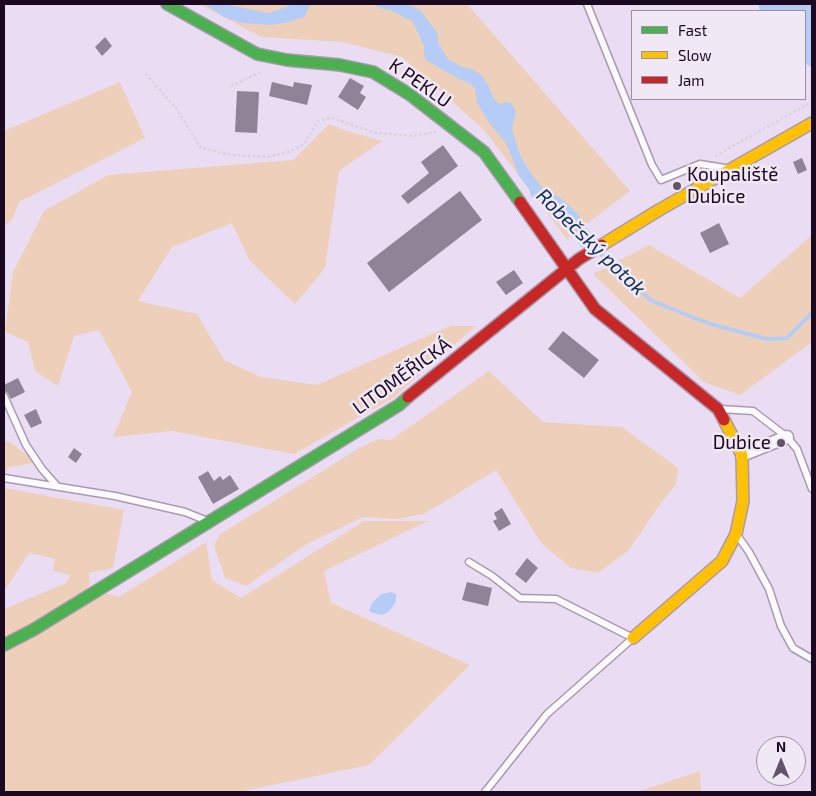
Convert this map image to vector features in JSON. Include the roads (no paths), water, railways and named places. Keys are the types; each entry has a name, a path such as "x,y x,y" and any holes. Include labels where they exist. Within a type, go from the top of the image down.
{"street":[{"name":"K PEKLU","path":"167,4 257,54 287,60 340,64 373,72 409,94 484,152 596,309 718,409"},
{"name":"LITOMĚŘICKÁ","path":"4,645 33,630 399,405 579,260 614,237 812,123"},
{"path":"633,638 722,561 736,534 743,501 742,455 718,409"},
{"path":"742,455 787,437"}],"lane":[{"path":"587,4 652,165 661,180 700,164 731,170"},
{"path":"4,396 26,444 42,469 57,486"},
{"path":"718,409 753,411 787,437 797,449 812,489"},
{"path":"4,478 115,496 185,512 209,522"},
{"path":"736,534 749,552 769,589 781,626 793,648 812,659"},
{"path":"469,562 492,576 520,598 556,599 633,638 547,714 485,792"}],"water":[{"path":"204,4 224,4 269,13 291,4 311,4 304,17 271,25 241,23 224,17"},
{"path":"362,4 408,4 421,11 438,34 438,43 448,59 480,74 488,84 496,101 500,104 506,102 512,104 516,111 512,129 520,155 530,172 543,189 552,192 577,213 586,228 596,239 582,248 570,230 543,202 531,196 529,189 519,176 506,143 490,124 477,103 475,88 426,60 424,46 413,22 390,10 374,5"},
{"path":"758,4 812,4 812,67 806,64 806,10 760,10"},
{"path":"391,592 396,594 396,602 389,611 382,615 369,611 372,603 381,594"}],"waterway":[{"name":"Robečský potok","path":"600,253 610,265 652,301 710,324 767,339 787,338 812,313"}],"place":[{"name":"Koupaliště Dubice","path":"677,186"},
{"name":"Dubice","path":"781,443"}]}
